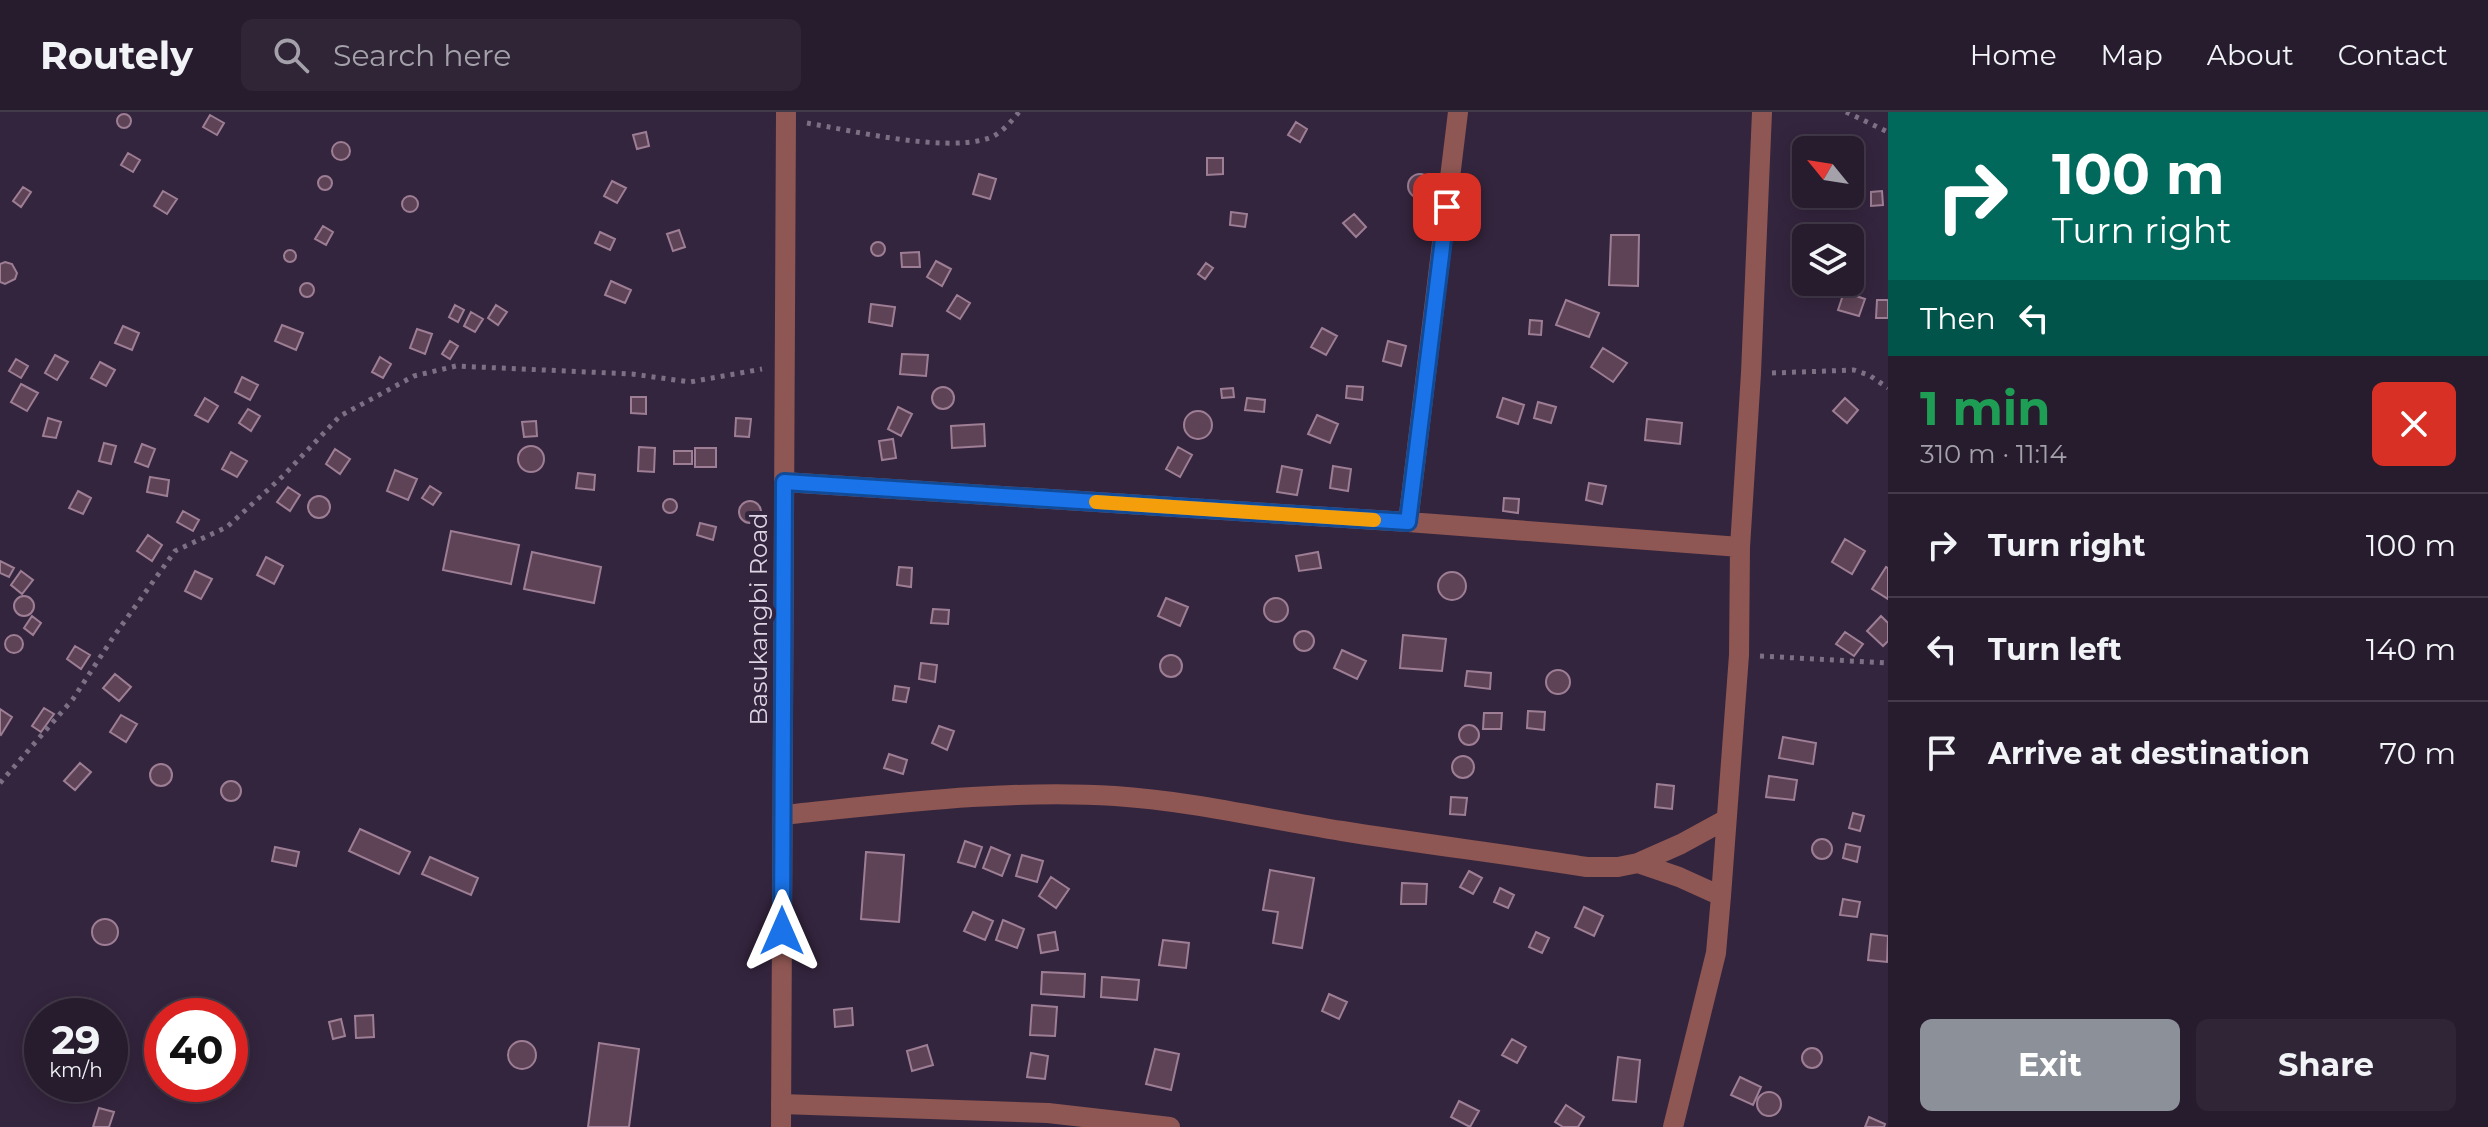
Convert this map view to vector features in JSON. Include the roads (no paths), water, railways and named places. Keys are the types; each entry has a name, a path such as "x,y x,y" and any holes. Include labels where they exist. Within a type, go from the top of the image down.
{"street":[{"path":"1408,522 1458,112"},
{"path":"1673,1127 1716,953 1721,896 1739,655 1740,547 1762,112"},
{"name":"Basukangbi Road","path":"781,1127 786,116"},
{"path":"784,482 1408,522 1740,547"},
{"path":"783,815 920,801 1067,794 1114,796 1176,801 1340,831 1587,867 1618,867 1638,863 1725,820"},
{"path":"1638,863 1721,896"},
{"path":"781,1104 1048,1113 1170,1127"}]}
